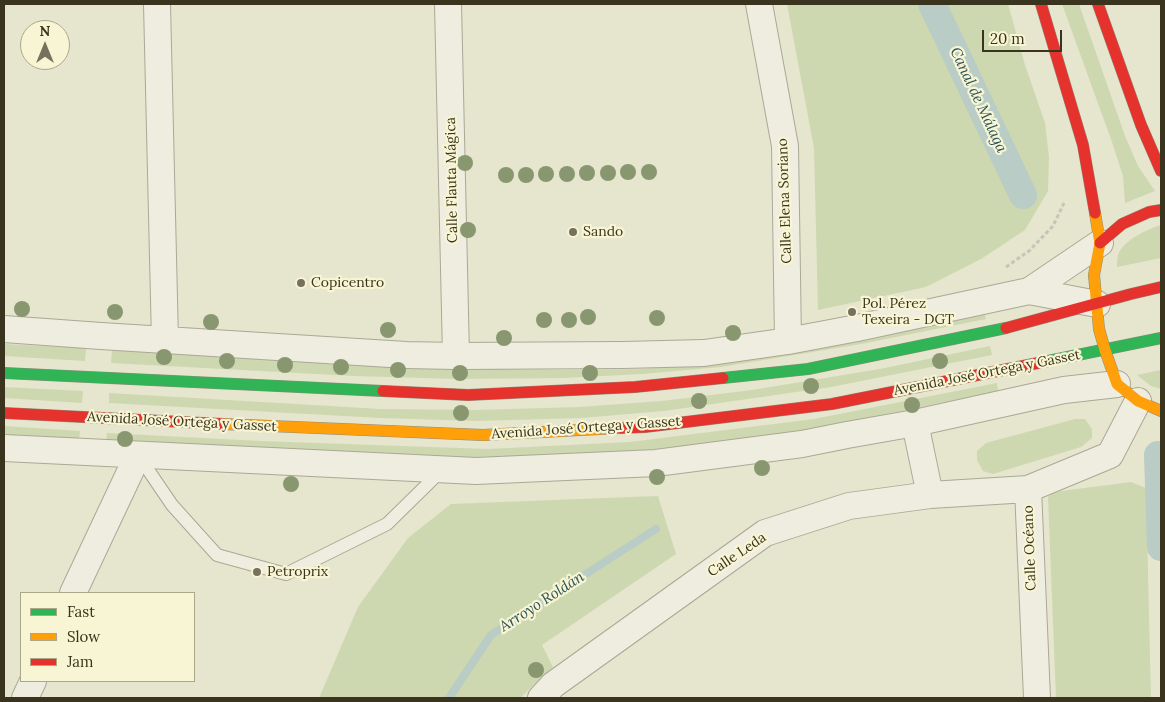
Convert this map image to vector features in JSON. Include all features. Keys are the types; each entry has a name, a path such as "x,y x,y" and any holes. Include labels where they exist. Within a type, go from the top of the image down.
{"main road":[{"path":"1040,4 1083,145 1100,243 1094,274 1099,329 1117,384 1150,406"},
{"path":"1098,4 1141,125 1161,171"},
{"path":"1100,243 1122,224 1149,212 1161,210"},
{"path":"4,373 468,395 635,387 808,369 999,330 1161,287"},
{"name":"Avenida José Ortega y Gasset","path":"4,413 483,435 646,427 832,404 1161,338"}],"street":[{"path":"157,4 165,340"},
{"name":"Calle Flauta Mágica","path":"448,4 456,356"},
{"name":"Calle Elena Soriano","path":"760,4 785,146 788,340"},
{"path":"1029,292 1100,243"},
{"path":"4,329 396,354 456,356 622,355 704,353 788,340 857,328 1029,292 1097,304"},
{"path":"4,448 476,471 656,463 802,444 847,434 915,423 1064,390 1117,384"},
{"name":"Calle Océano","path":"1036,698 1028,489 1110,456 1150,406"},
{"path":"915,423 930,495"},
{"path":"73,592 138,455"},
{"name":"Calle Leda","path":"541,698 553,685 765,533 849,506 930,495 1028,489"},
{"path":"25,698 33,682"}],"lane":[{"path":"138,455 172,505 218,555 286,574 387,524 443,469"}],"path":[{"path":"1003,297 998,272 1029,251 1053,226 1066,199"}],"green space":[{"path":"787,4 1008,4 1025,65 1045,123 1049,157 1048,191 1025,230 981,259 926,287 818,310 814,148"},
{"path":"1062,4 1079,4 1125,136 1138,166 1155,191 1125,203 1123,176"},
{"path":"1161,225 1161,258 1117,267 1118,255 1130,240 1143,232"},
{"path":"984,312 986,319 861,344 721,367 642,374 564,378 460,379 353,376 111,363 112,349 457,368 642,369 720,361"},
{"path":"4,344 86,348 85,361 4,356"},
{"path":"990,346 992,355 831,387 664,411 581,418 477,421 380,418 109,403 109,393 380,409 476,410 579,407 662,401 752,390 880,369"},
{"path":"1161,370 1161,389 1151,386 1137,375"},
{"path":"997,383 998,391 816,429 718,443 633,451 486,458 259,451 106,443 107,433 260,441 488,449 630,442 814,419"},
{"path":"4,387 83,391 82,403 4,398"},
{"path":"1075,419 1085,419 1092,429 1092,438 1081,447 993,474 983,471 977,460 977,451 986,443"},
{"path":"4,426 80,431 79,441 4,437"},
{"path":"1131,482 1146,488 1151,698 1056,698 1048,497 1054,492"},
{"path":"658,496 676,554 542,645 553,667 520,698 319,698 358,607 408,538 451,504"}],"waterway":[{"name":"Canal de Málaga","path":"932,4 1023,195"},
{"name":"Canal de Málaga","path":"1158,455 1161,547"},
{"name":"Arroyo Roldán","path":"449,698 491,635 656,529"}],"traffic: fast":[{"path":"723,378 808,369 1006,328"},
{"path":"1048,361 1161,338"},
{"path":"4,373 383,391"}],"traffic: slow":[{"path":"1095,213 1100,243 1094,275 1099,329 1105,350 1117,384 1138,401 1161,411"},
{"path":"223,424 483,435 619,428"}],"traffic: jam":[{"path":"1041,4 1083,145 1095,213"},
{"path":"1098,4 1141,125 1161,171"},
{"path":"1100,243 1122,224 1149,212 1161,210"},
{"path":"1006,328 1161,287"},
{"path":"619,428 645,427 832,404 1048,361"},
{"path":"383,391 468,395 635,387 723,378"},
{"path":"4,413 223,424"}],"place":[{"name":"Sando","path":"573,232"},
{"name":"Copicentro","path":"301,283"},
{"name":"Pol. Pérez Texeira - DGT","path":"852,312"},
{"name":"Petroprix","path":"257,572"}]}
